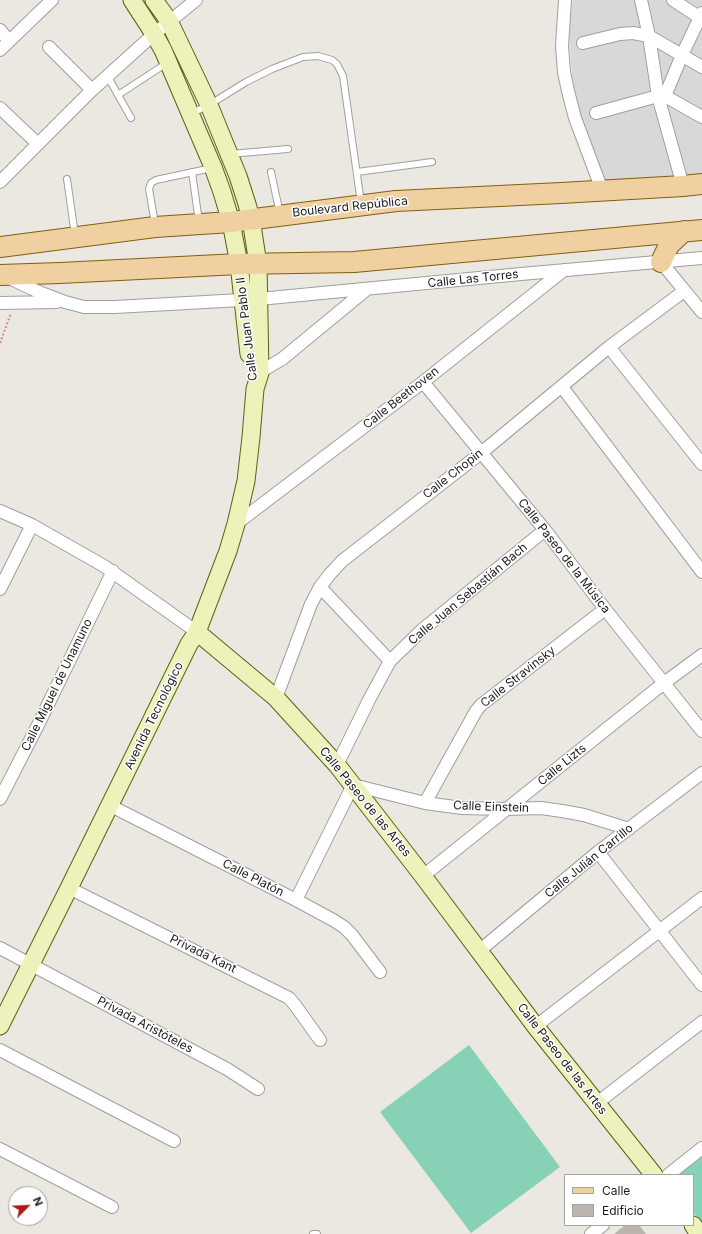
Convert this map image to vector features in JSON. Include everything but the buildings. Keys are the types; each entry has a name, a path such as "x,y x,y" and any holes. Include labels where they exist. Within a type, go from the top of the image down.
{"main road":[{"name":"Calle Juan Pablo II","path":"132,0 154,34 168,62 213,167 231,222 249,264"},
{"name":"Calle Juan Pablo II","path":"154,0 169,21 209,105 230,154 251,219 249,264 255,380"},
{"name":"Boulevard República","path":"0,246 76,238 155,227 231,222 396,201 693,185"},
{"path":"1,275 249,264 354,262 693,230"},
{"path":"661,262 669,245 693,230"},
{"path":"638,236 648,240 652,244 661,262"},
{"name":"Avenida Tecnológico","path":"0,1026 189,644 197,632 228,551 236,524 246,480 255,380"},
{"name":"Calle Paseo de las Artes","path":"197,632 276,698 337,765 536,1026 653,1174"}],"street":[{"path":"0,182 92,90 169,21 196,0"},
{"path":"565,0 562,46 564,72 575,118 602,190"},
{"path":"641,0 661,96 693,185"},
{"path":"661,96 701,17 673,0"},
{"path":"0,50 50,1"},
{"path":"0,30 9,41"},
{"path":"583,43 633,32 649,36 702,67"},
{"path":"49,46 92,90"},
{"path":"596,113 661,96 702,117"},
{"path":"0,108 38,144"},
{"name":"Calle Las Torres","path":"65,302 84,307 99,307 251,300 702,258"},
{"path":"661,262 702,312"},
{"name":"Calle Beethoven","path":"236,524 423,382 565,270"},
{"path":"1,275 65,302"},
{"path":"255,380 367,289"},
{"name":"Calle Chopin","path":"276,698 311,604 320,587 342,561 481,453 609,348 684,291"},
{"path":"0,303 65,302"},
{"path":"609,348 702,464"},
{"name":"Calle Paseo de la Música","path":"423,382 545,530 605,609 702,731"},
{"path":"562,387 702,572"},
{"name":"Calle Paseo de las Artes","path":"0,510 113,571 197,632"},
{"path":"0,589 32,526"},
{"name":"Calle Juan Sebastián Bach","path":"337,765 390,661 422,630 545,530"},
{"name":"Calle Miguel de Unamuno","path":"0,798 38,725 113,571"},
{"path":"320,587 390,661"},
{"name":"Calle Stravinsky","path":"425,803 476,711 481,705 605,609"},
{"name":"Calle Lizts","path":"423,876 664,683 702,655"},
{"name":"Calle Julián Carrillo","path":"479,951 598,852 702,773"},
{"path":"296,900 353,785"},
{"name":"Calle Einstein","path":"353,785 425,803 462,808 541,808 562,811 629,829"},
{"name":"Calle Platón","path":"110,805 296,900 344,927 352,935 380,972"},
{"path":"598,852 702,985"},
{"name":"Privada Kant","path":"69,888 289,998 320,1040"},
{"path":"536,1026 702,898"},
{"name":"Privada Aristóteles","path":"0,948 227,1068 258,1090"},
{"path":"597,1103 702,1022"},
{"path":"0,1050 174,1141"},
{"path":"669,1174 702,1148"},
{"path":"0,1149 112,1207"},
{"path":"591,1234 602,1226"}],"lane":[{"path":"190,114 209,105 272,68 303,57 318,56 332,60 337,64 343,76 361,205"},
{"path":"118,95 168,62"},
{"path":"108,77 131,118"},
{"path":"230,154 288,149"},
{"path":"356,172 432,162"},
{"path":"155,227 149,189 151,183 156,180 213,167"},
{"path":"192,172 200,224"},
{"path":"271,172 280,215"},
{"path":"67,179 76,238"},
{"path":"312,1234 317,1234"}],"path":[{"path":"0,343 15,302"}],"shaded area":[{"path":"573,0 702,0 702,174 606,181 588,142 573,89 569,27"}],"green space":[{"path":"469,1045 560,1167 471,1233 380,1112"},
{"path":"702,1156 702,1224 694,1213 694,1174 678,1174"}]}
